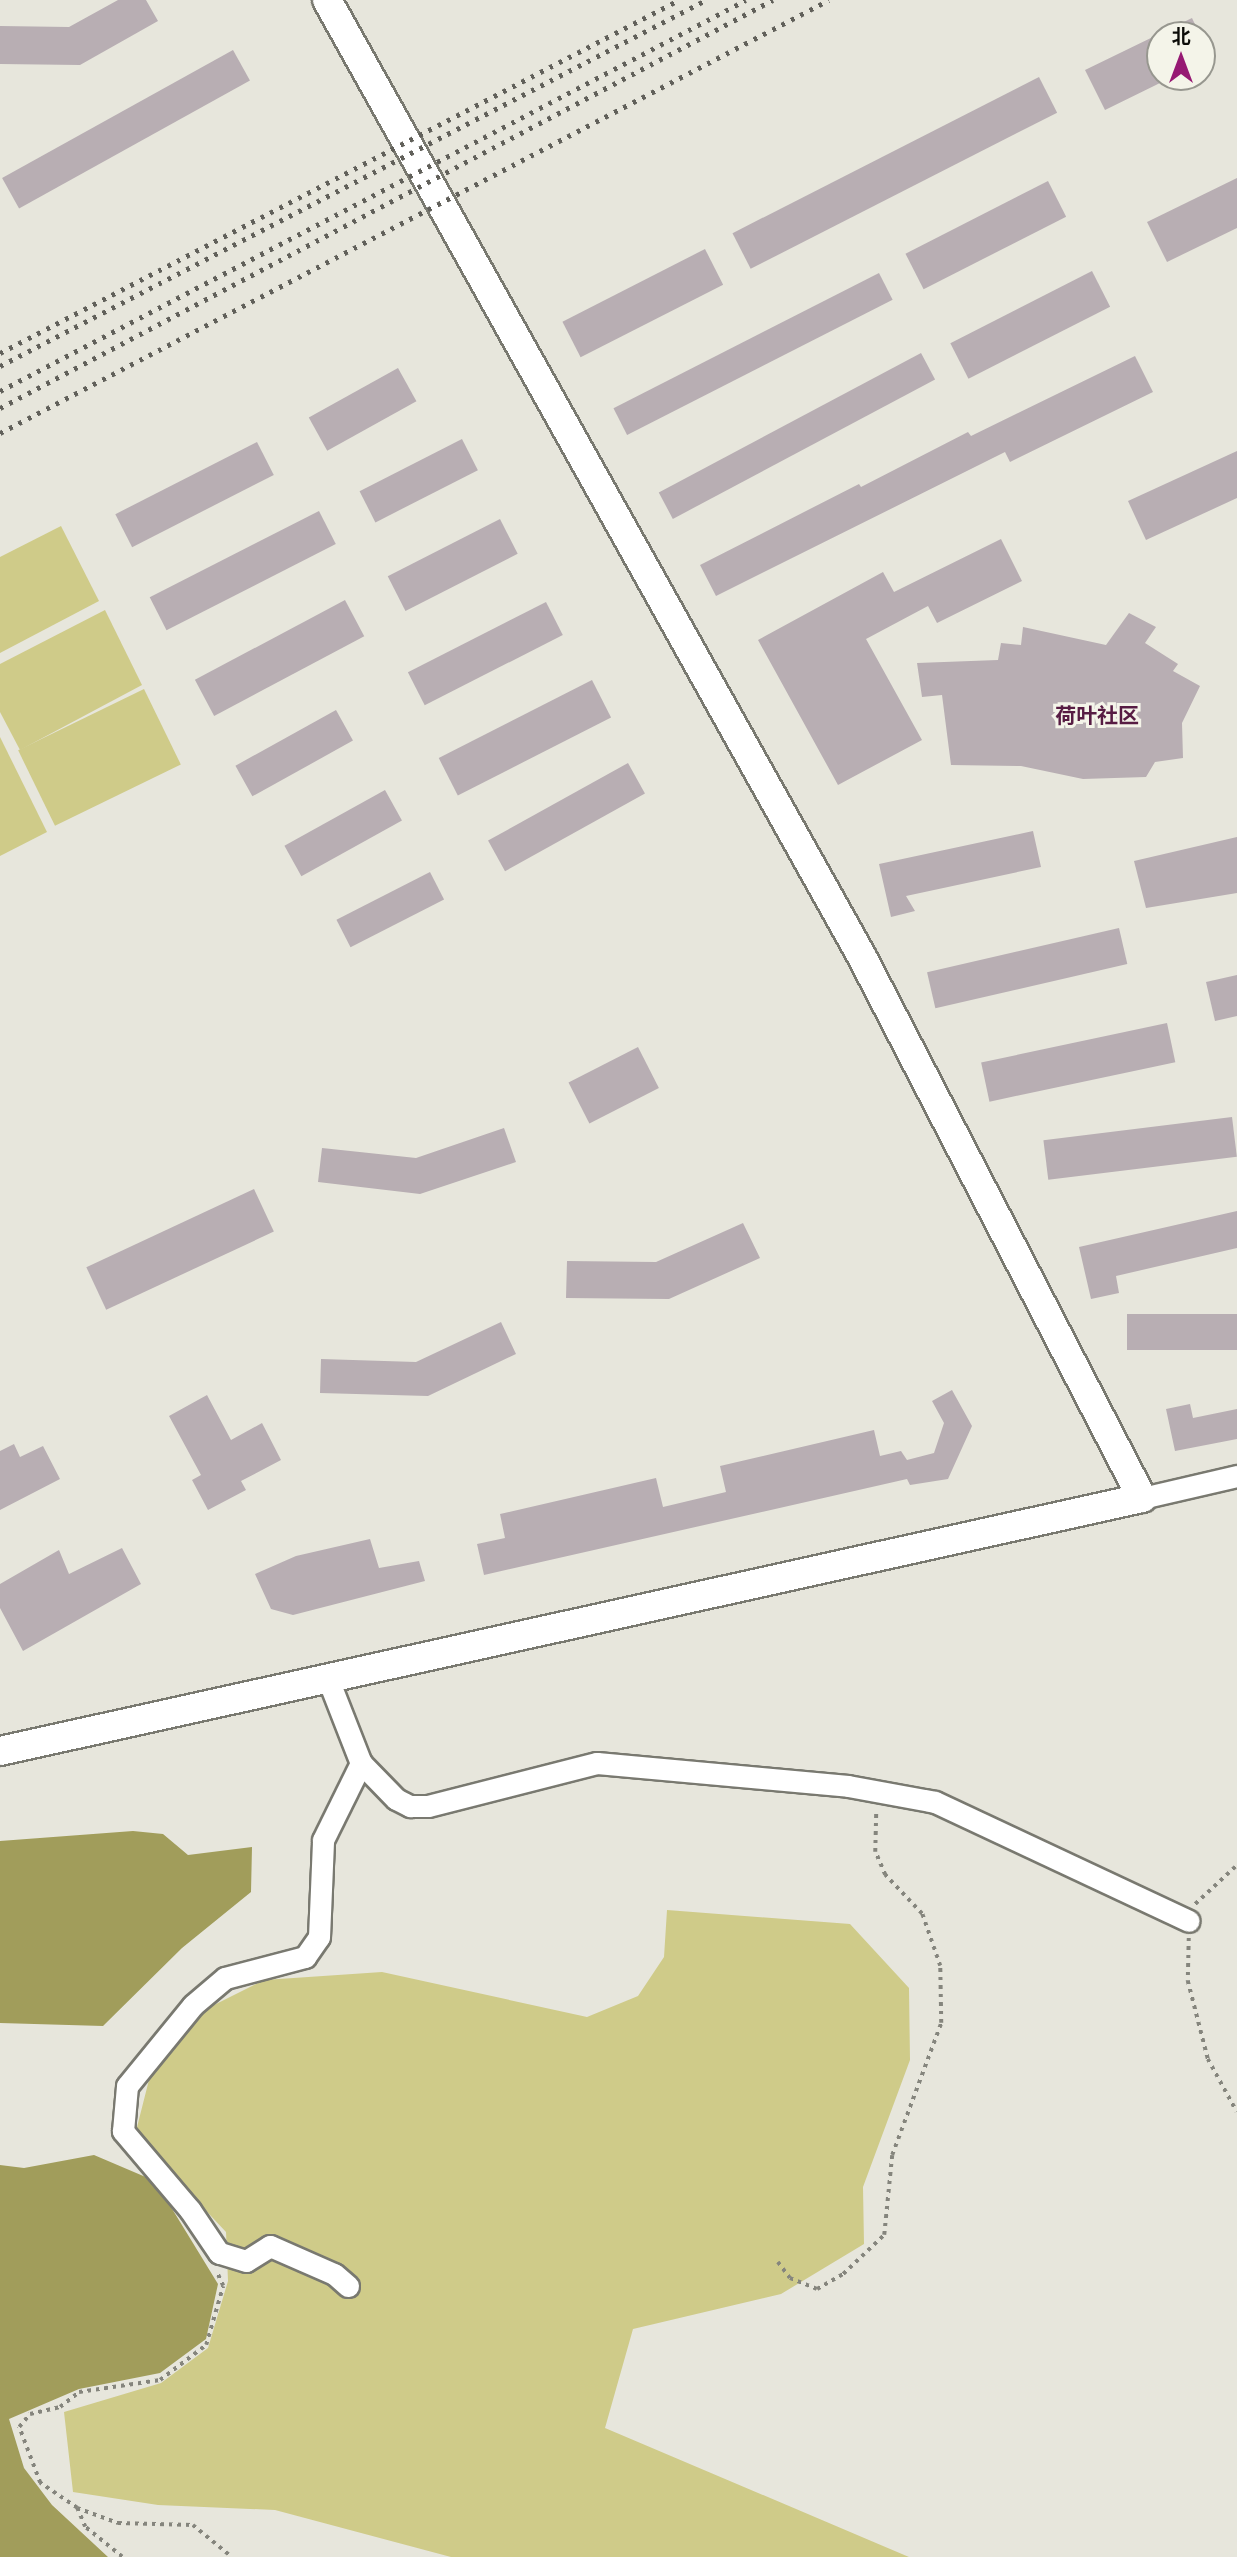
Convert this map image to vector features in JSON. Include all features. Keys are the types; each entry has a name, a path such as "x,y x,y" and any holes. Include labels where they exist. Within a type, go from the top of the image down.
{"main road":[{"path":"0,1751 1142,1498 861,955 327,0"}],"street":[{"path":"1142,1498 1237,1476"},
{"path":"328,1679 361,1763 396,1799 410,1806 428,1806 597,1763 620,1762 877,1791 935,1802 1189,1921"},
{"path":"348,2286 334,2274 270,2246 246,2261 219,2253 190,2210 123,2131 127,2086 192,2005 225,1978 305,1957 319,1937 323,1840 361,1763"}],"path":[{"path":"778,2262 790,2278 817,2289 843,2274 884,2235 892,2155 941,2023 940,1966 922,1914 885,1875 875,1852 877,1791"},
{"path":"1237,1865 1196,1902 1189,1921 1188,1981 1204,2046 1237,2112"},
{"path":"209,2261 223,2286 206,2345 160,2380 79,2392 60,2407 30,2414 19,2427 40,2483 76,2508 118,2523 192,2525 232,2557"},
{"path":"76,2508 85,2526 122,2557"}],"shaded area":[{"path":"61,526 99,601 0,653 0,557"},
{"path":"105,610 142,685 20,750 0,712 0,664"},
{"path":"144,689 181,764 55,826 18,750"},
{"path":"0,737 47,832 0,856"},
{"path":"133,1831 163,1834 188,1855 252,1847 251,1892 182,1948 103,2026 0,2023 0,1841"},
{"path":"667,1910 850,1924 909,1988 910,2060 863,2187 864,2244 781,2294 633,2329 605,2428 909,2557 451,2557 275,2510 158,2505 73,2492 64,2412 161,2383 208,2348 228,2281 226,2232 135,2135 152,2068 186,2019 264,1980 382,1972 587,2017 638,1996 664,1957"},
{"path":"94,2155 155,2181 218,2284 206,2339 160,2373 79,2389 9,2419 24,2468 52,2505 108,2557 0,2557 0,2165 24,2168"}],"building":[{"path":"118,0 146,0 158,21 80,65 0,64 0,26 69,27"},
{"path":"1146,40 1146,90 1105,110 1085,70"},
{"path":"233,50 250,81 19,209 2,178"},
{"path":"1039,77 1057,113 751,269 732,233"},
{"path":"1237,178 1237,228 1167,262 1147,222"},
{"path":"1048,181 1066,217 924,289 905,254"},
{"path":"705,249 723,285 581,357 562,322"},
{"path":"1092,271 1110,307 968,379 950,343"},
{"path":"879,273 893,300 627,435 613,408"},
{"path":"921,353 935,379 673,519 659,492"},
{"path":"1135,356 1153,392 1010,462 1005,452 716,596 700,565 859,484 861,487 968,432 971,436"},
{"path":"398,368 416,401 327,451 309,417"},
{"path":"462,439 478,470 375,522 360,491"},
{"path":"257,442 274,475 132,547 115,514"},
{"path":"1237,451 1237,498 1146,540 1128,501"},
{"path":"319,511 336,544 167,630 150,597"},
{"path":"500,519 518,554 405,611 388,576"},
{"path":"1001,539 1022,581 937,623 928,606 866,639 922,740 838,785 758,640 883,572 894,592"},
{"path":"345,600 364,636 214,716 195,680"},
{"path":"546,602 563,635 425,705 408,672"},
{"path":"1129,613 1156,627 1145,643 1178,664 1173,671 1200,686 1182,723 1183,758 1155,762 1146,777 1083,779 1021,766 951,765 942,695 922,697 917,663 998,660 1001,643 1021,645 1023,627 1106,645"},
{"path":"592,680 611,717 458,796 439,758"},
{"path":"336,710 353,741 252,796 235,766"},
{"path":"628,763 645,794 505,871 488,841"},
{"path":"385,790 402,821 301,876 284,846"},
{"path":"1033,831 1041,867 906,896 915,911 891,917 879,864"},
{"path":"1237,837 1237,893 1146,908 1134,861"},
{"path":"430,872 444,900 351,947 336,920"},
{"path":"1119,928 1127,964 935,1008 927,972"},
{"path":"1237,975 1237,1016 1215,1021 1206,982"},
{"path":"1167,1023 1175,1062 989,1102 981,1063"},
{"path":"638,1047 659,1088 589,1123 569,1082"},
{"path":"1232,1117 1237,1157 1048,1180 1043,1140"},
{"path":"504,1128 516,1162 420,1194 318,1182 322,1148 416,1158"},
{"path":"254,1189 274,1232 106,1310 86,1267"},
{"path":"1237,1211 1237,1248 1116,1276 1119,1293 1091,1299 1079,1247"},
{"path":"743,1223 760,1258 669,1299 566,1298 567,1261 656,1262"},
{"path":"1127,1314 1237,1314 1237,1350 1127,1350"},
{"path":"501,1322 516,1354 428,1396 320,1393 321,1359 416,1362"},
{"path":"952,1390 972,1426 948,1479 910,1485 907,1479 484,1575 477,1544 505,1538 500,1514 656,1478 663,1507 726,1492 720,1466 874,1430 880,1456 901,1451 907,1460 934,1453 944,1423 932,1401"},
{"path":"207,1395 231,1440 262,1423 281,1460 241,1481 246,1490 208,1510 192,1480 201,1475 169,1416"},
{"path":"1190,1404 1193,1418 1237,1409 1237,1439 1175,1451 1166,1409"},
{"path":"14,1444 20,1457 43,1446 60,1479 0,1510 0,1451"},
{"path":"370,1539 379,1568 419,1561 425,1581 293,1615 271,1609 255,1574 296,1556"},
{"path":"122,1548 141,1584 23,1651 0,1608 0,1584 59,1550 69,1574"}],"railway":[{"path":"0,353 679,0"},
{"path":"0,366 706,0"},
{"path":"0,391 746,0"},
{"path":"0,408 773,0"},
{"path":"0,433 829,0"}],"district":[{"name":"荷叶社区","path":"1097,716"}]}
